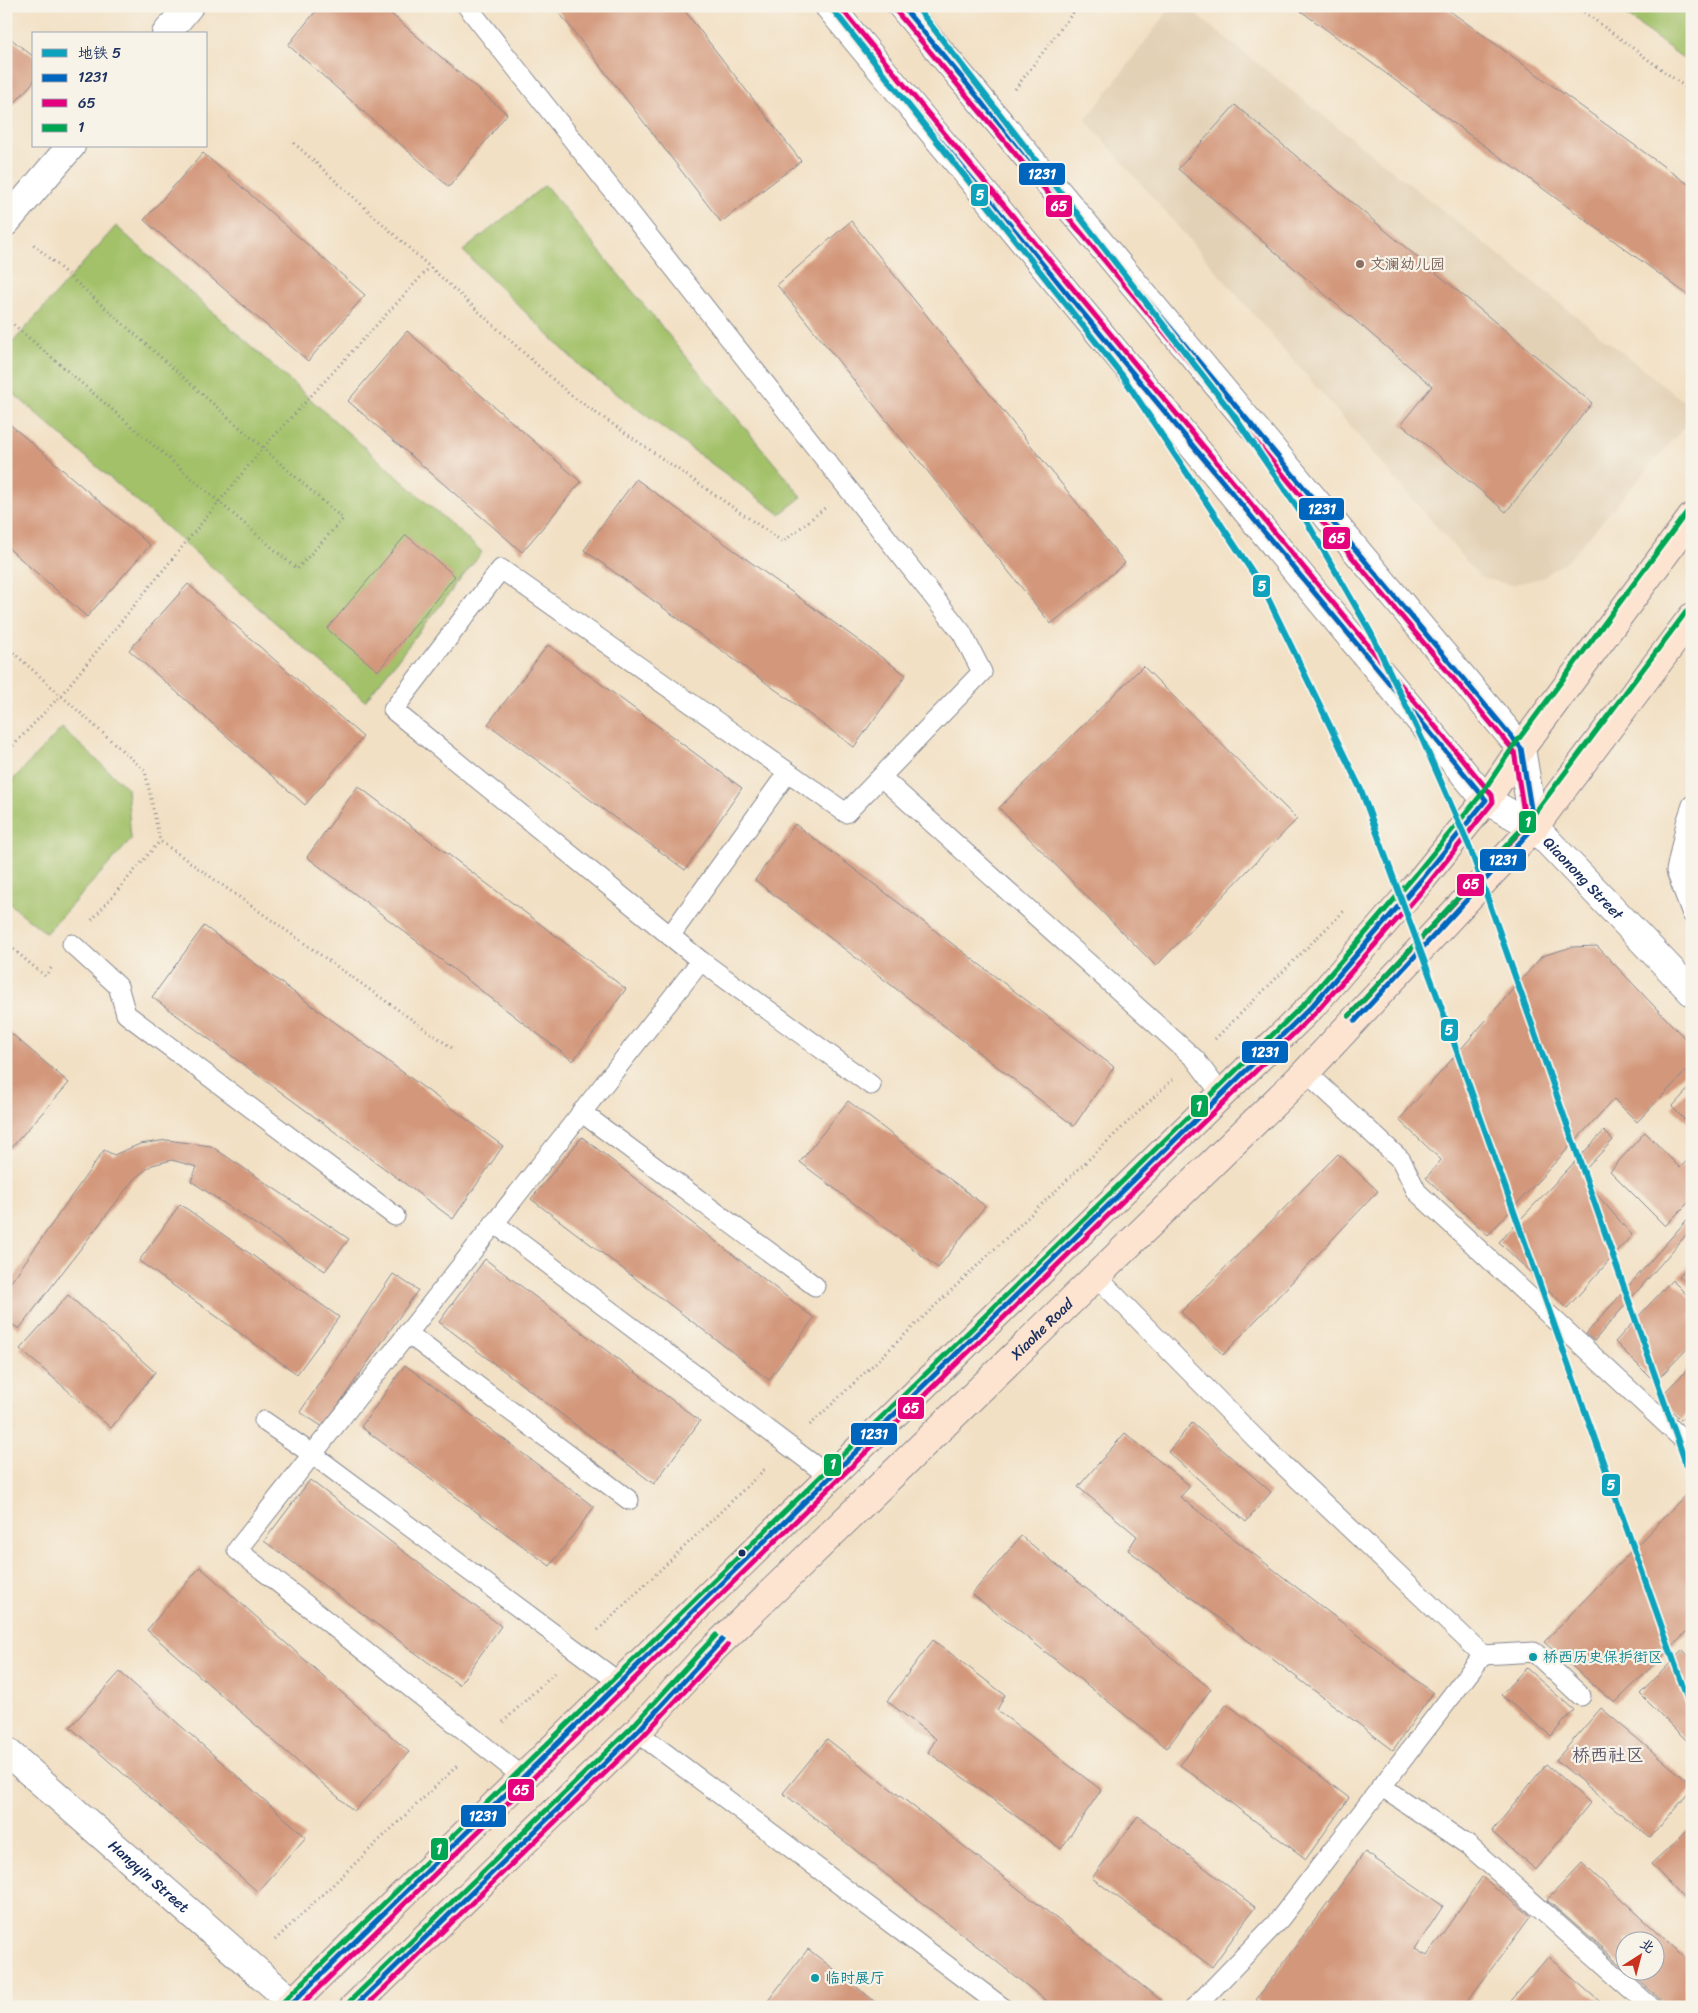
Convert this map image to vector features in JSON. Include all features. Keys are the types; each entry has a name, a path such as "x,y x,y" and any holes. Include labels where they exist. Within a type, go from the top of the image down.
{"main road":[{"path":"290,2005 1312,1006 1422,879 1486,800 1521,748 1692,517"},
{"name":"Xiaohe Road","path":"354,2007 637,1732 705,1657 1306,1072 1534,827 1692,618"}],"street":[{"path":"168,32 189,6"},
{"path":"829,6 1486,800 1534,827"},
{"path":"902,6 1521,748"},
{"path":"7,222 68,148"},
{"name":"Qiaonong Street","path":"1521,748 1534,827 1692,992"},
{"name":"Hangyin Street","path":"6,1751 290,2005"}],"lane":[{"path":"467,6 962,633 982,672 846,813 501,569 393,710 701,961 870,1085"},
{"path":"670,936 788,772"},
{"path":"881,777 1195,1059 1222,1095"},
{"path":"1692,806 1686,823 1676,871 1692,914"},
{"path":"72,944 118,986 126,1014 395,1216"},
{"path":"523,1777 237,1550 701,961"},
{"path":"1306,1072 1401,1160 1417,1192 1692,1448"},
{"path":"581,1112 815,1286"},
{"path":"494,1223 830,1477"},
{"path":"1096,1275 1256,1439 1483,1655 1534,1652 1581,1696"},
{"path":"407,1333 628,1500"},
{"path":"264,1421 312,1454 620,1683"},
{"path":"1195,2007 1279,1920 1483,1655"},
{"path":"637,1732 1002,2007"},
{"path":"1382,1786 1469,1846 1651,2007"}],"path":[{"path":"994,117 1078,6"},
{"path":"1576,6 1692,92"},
{"path":"294,143 569,394 783,542 848,489"},
{"path":"6,318 298,569 343,519 7,222"},
{"path":"6,753 61,695 263,448 430,267"},
{"path":"6,646 145,771 160,841 452,1048"},
{"path":"6,943 44,976 160,841"}],"shaded area":[{"name":"文澜幼儿园","path":"1172,6 1185,6 1692,408 1692,418 1570,558 1542,578 1510,585 1480,577 1086,120"}],"green space":[{"path":"1614,6 1692,6 1692,65"},
{"path":"545,185 802,497 780,514 583,369 463,251"},
{"path":"116,226 482,552 365,701 6,387 6,350"},
{"path":"62,728 127,788 131,840 46,933 6,901 6,787"}],"building":[{"path":"320,6 382,6 507,114 449,187 288,45"},
{"path":"554,6 681,6 801,161 721,222"},
{"path":"1294,6 1443,6 1692,187 1692,298"},
{"path":"6,35 32,55 32,83 6,113"},
{"path":"1235,105 1592,403 1506,512 1401,424 1432,386 1178,169"},
{"path":"203,153 365,295 308,361 144,220"},
{"path":"851,221 1125,563 1051,624 777,285"},
{"path":"407,331 581,482 522,552 348,401"},
{"path":"6,421 150,545 87,617 6,546"},
{"path":"636,479 906,675 854,747 584,550"},
{"path":"406,535 455,576 378,671 327,629"},
{"path":"188,584 363,737 305,805 129,650"},
{"path":"548,645 742,788 685,870 488,724"},
{"path":"1143,666 1297,819 1156,966 999,808"},
{"path":"358,786 626,989 573,1061 307,857"},
{"path":"795,824 1114,1067 1074,1126 755,880"},
{"path":"204,926 503,1146 453,1219 152,997"},
{"path":"1597,946 1692,1046 1692,1065 1637,1122 1614,1099 1488,1235 1426,1178 1441,1160 1399,1120 1542,956 1572,947"},
{"path":"6,1029 69,1083 10,1149 6,1146"},
{"path":"1692,1085 1692,1127 1672,1107"},
{"path":"848,1101 985,1206 938,1268 800,1162"},
{"path":"1604,1131 1613,1140 1580,1175 1632,1235 1567,1308 1499,1242"},
{"path":"1645,1132 1680,1168 1692,1155 1692,1199 1665,1226 1610,1171"},
{"path":"582,1137 814,1318 769,1380 531,1199"},
{"path":"167,1140 211,1146 349,1239 325,1271 191,1181 197,1167 172,1160 152,1165 134,1179 19,1329 6,1320 6,1289 104,1150 114,1155 140,1144"},
{"path":"1338,1154 1378,1191 1223,1355 1181,1312"},
{"path":"180,1204 339,1317 297,1374 139,1261"},
{"path":"1692,1214 1692,1228 1594,1341 1586,1334"},
{"path":"485,1259 700,1421 654,1484 439,1322"},
{"path":"1692,1262 1692,1288 1679,1276"},
{"path":"393,1274 418,1290 323,1427 300,1412"},
{"path":"1672,1280 1692,1300 1692,1344 1655,1382 1615,1342"},
{"path":"68,1295 155,1372 111,1428 20,1349"},
{"path":"405,1365 594,1507 550,1566 361,1427"},
{"path":"1692,1365 1692,1409 1681,1420 1659,1398"},
{"path":"1192,1423 1271,1492 1246,1522 1168,1452"},
{"path":"1125,1433 1190,1486 1180,1497 1433,1693 1393,1750 1128,1550 1137,1536 1078,1487"},
{"path":"310,1480 501,1626 459,1685 264,1541"},
{"path":"1692,1488 1692,1627 1615,1703 1544,1642"},
{"path":"1021,1536 1211,1689 1167,1748 972,1594"},
{"path":"200,1567 409,1752 354,1811 147,1630"},
{"path":"933,1640 1005,1695 997,1710 1101,1790 1061,1849 928,1752 936,1739 887,1701"},
{"path":"1683,1650 1692,1660 1692,1746 1640,1694"},
{"path":"1526,1668 1574,1710 1551,1736 1501,1695"},
{"path":"120,1672 306,1837 258,1892 70,1727"},
{"path":"1227,1704 1349,1798 1306,1859 1180,1765"},
{"path":"1601,1708 1692,1785 1692,1789 1650,1838 1556,1760"},
{"path":"827,1739 1163,2002 1159,2007 1054,2007 783,1793"},
{"path":"1546,1764 1590,1803 1536,1870 1492,1832"},
{"path":"1138,1816 1255,1907 1212,1967 1092,1878"},
{"path":"1692,1826 1692,1893 1685,1900 1651,1864"},
{"path":"1365,1852 1443,1906 1415,1949 1427,1956 1482,1877 1531,1916 1463,2007 1265,2007 1256,2000"},
{"path":"1582,1863 1655,1930 1616,1930 1616,1960 1547,1900"},
{"path":"1666,1940 1692,1964 1692,2007 1669,2007 1638,1980 1666,1980"},
{"name":"临时展厅","path":"808,1949 882,2007 763,2007"},
{"path":"1548,1957 1606,2007 1506,2007"},
{"path":"1225,1999 1236,2007 1220,2007"}],"metro line":[{"name":"5","path":"830,6 1122,375 1263,588 1361,790 1439,1001 1692,1712"},
{"name":"5","path":"916,6 1232,413 1307,522 1371,633 1423,741 1470,848 1692,1481"}],"transit line":[{"name":"1231","path":"288,2007 1312,1006 1422,879 1486,800 829,6"},
{"name":"65","path":"299,2007 1317,1011 1428,884 1493,802 1492,795 839,6"},
{"name":"1231","path":"902,6 1521,748 1534,827 1355,1021"},
{"name":"65","path":"896,11 1514,751 1526,825 1349,1016"},
{"name":"1","path":"283,2002 1307,1001 1480,796 1515,744 1686,513"},
{"name":"1","path":"1349,1016 1528,822 1686,612"},
{"name":"1","path":"349,2002 632,1727 716,1635"},
{"name":"1231","path":"354,2007 637,1732 722,1640"},
{"name":"65","path":"365,2007 642,1737 728,1645"}],"place":[{"name":"文澜幼儿园","path":"1360,264"},
{"name":"桥西历史保护街区","path":"1533,1657"},
{"name":"临时展厅","path":"815,1978"}],"district":[{"name":"桥西社区","path":"1608,1755"}]}
